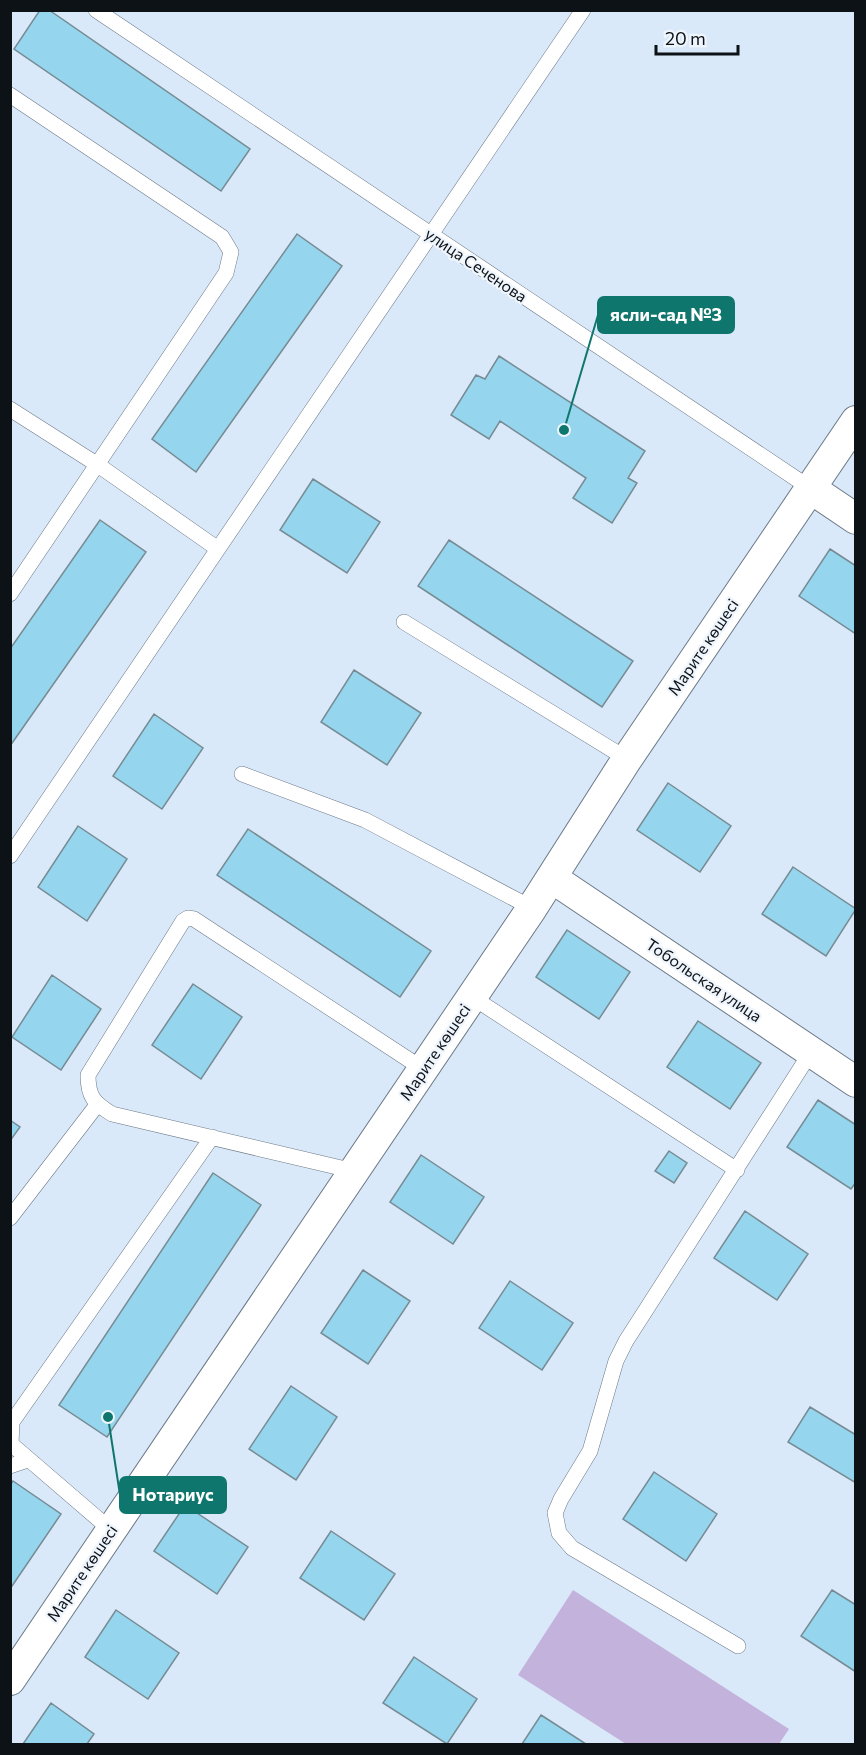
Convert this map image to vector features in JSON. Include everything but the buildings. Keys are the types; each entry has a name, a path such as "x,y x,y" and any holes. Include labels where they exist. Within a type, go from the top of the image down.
{"street":[{"name":"Марите көшесі","path":"10,1680 532,908 627,759 855,421"},
{"name":"улица Сеченова","path":"810,488 855,519"},
{"name":"Тобольская улица","path":"552,878 855,1082"}],"lane":[{"name":"улица Сеченова","path":"96,10 810,488"},
{"path":"10,856 583,10"},
{"path":"10,95 222,237 231,252 226,273 10,594"},
{"path":"10,409 98,465 218,549"},
{"path":"404,622 627,759"},
{"path":"242,774 365,820 532,908"},
{"path":"354,1171 112,1114 97,1105 88,1090 88,1075 183,921 188,918 194,919 423,1069"},
{"path":"471,997 737,1170"},
{"path":"738,1646 572,1548 558,1533 555,1513 590,1451 616,1360 626,1341 811,1052"},
{"path":"10,1218 97,1105"},
{"path":"111,1530 11,1444 12,1422 212,1137"},
{"path":"10,1466 28,1460"}],"shaded area":[{"path":"573,1590 789,1729 779,1744 626,1744 518,1675"}],"place":[{"name":"ясли-сад №3","path":"564,430"},
{"name":"Нотариус","path":"108,1417"}]}
